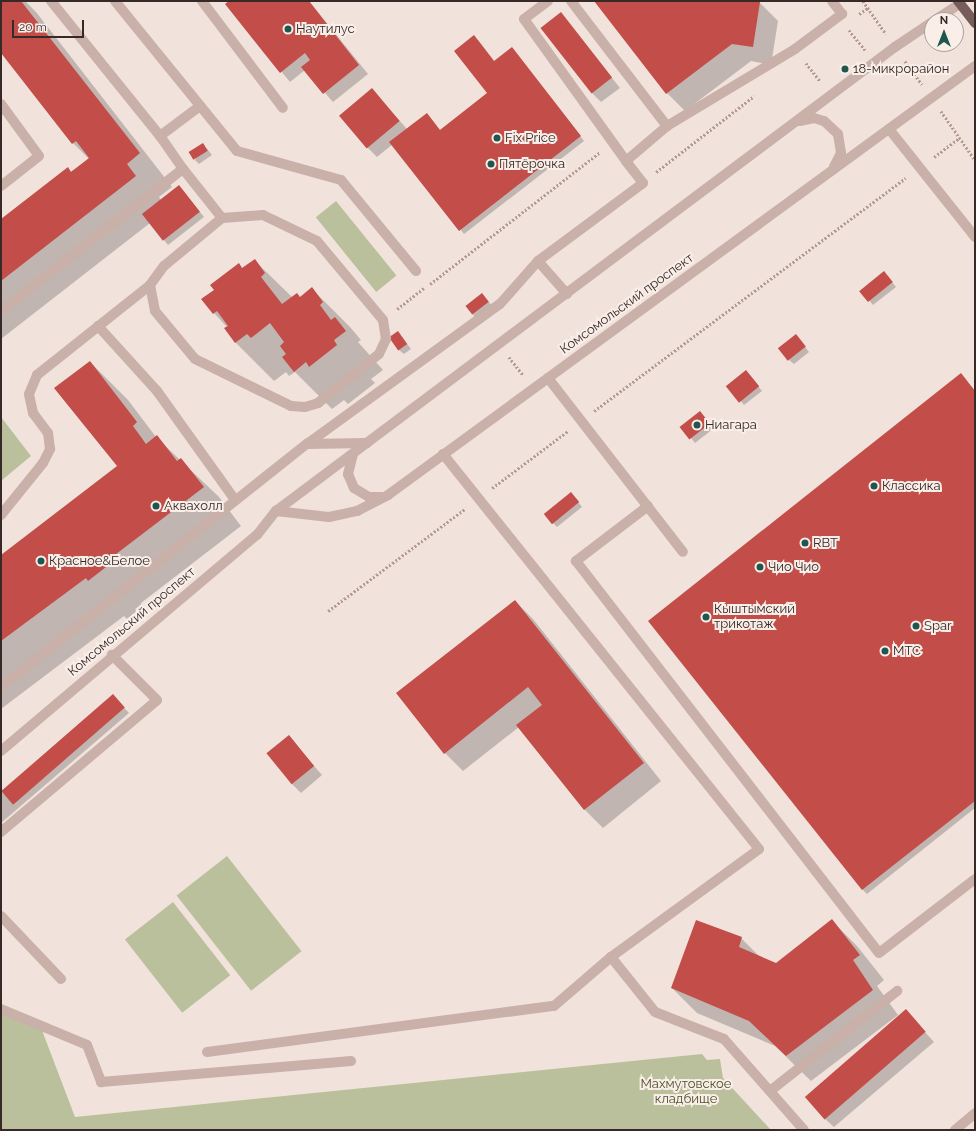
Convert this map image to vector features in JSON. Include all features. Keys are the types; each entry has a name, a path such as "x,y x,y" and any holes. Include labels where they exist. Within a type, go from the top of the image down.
{"main road":[{"path":"960,2 975,23"}],"street":[{"path":"51,1 160,136 183,169 222,218"},
{"path":"116,1 237,151 341,180 416,271"},
{"path":"202,1 283,108"},
{"path":"1,687 307,444 500,304 538,261 642,183 524,19 548,1"},
{"path":"571,1 667,126"},
{"path":"626,161 667,126 795,49 842,14 832,1"},
{"path":"946,12 960,2"},
{"name":"Комсомольский проспект","path":"1,751 112,655 257,535 276,511 895,47 924,27"},
{"name":"Комсомольский проспект","path":"276,511 329,517 357,511 388,495 975,66"},
{"path":"1,104 40,156 1,186"},
{"path":"160,136 200,106"},
{"path":"795,123 804,119 824,121 838,134 841,153 832,171"},
{"path":"889,129 975,237"},
{"path":"1,311 183,169"},
{"path":"1,515 43,463 50,449 48,433 33,413 29,394 37,375 150,285 164,266 222,218 263,215 318,241 382,320 386,339 379,354 318,403 305,407 291,406 195,359 155,311 150,285"},
{"path":"538,261 567,294"},
{"path":"98,326 157,391 235,500"},
{"path":"548,378 683,552"},
{"path":"307,444 367,443"},
{"path":"353,454 348,474 354,488 369,497 388,495"},
{"path":"207,1052 554,1006 611,957 759,849 443,454"},
{"path":"648,506 576,561 879,953 975,879"},
{"path":"1,832 157,700 112,655"},
{"path":"1,916 61,979"},
{"path":"611,957 655,1012 724,1039 804,1130"},
{"path":"770,1092 897,991"},
{"path":"1,1009 87,1045 101,1082 351,1061"},
{"path":"955,1130 975,1114"}],"path":[{"path":"863,1 975,160"},
{"path":"845,25 866,52 861,56"},
{"path":"802,59 824,85"},
{"path":"328,611 959,138"},
{"path":"382,320 613,142"}],"green space":[{"path":"336,201 396,276 376,292 316,217"},
{"path":"1,417 31,456 1,481"},
{"path":"227,856 301,951 251,991 177,895"},
{"path":"173,902 230,975 182,1013 125,940"},
{"name":"Махмутовское кладбище","path":"1,1009 40,1025 75,1117 702,1054 707,1060 720,1059 723,1078 771,1130 1,1130"}],"building":[{"path":"1,1 21,1 140,153 127,164 136,176 1,281 1,219 68,167 71,172 89,158 76,141 72,144 1,53"},
{"name":"Наутилус","path":"229,1 309,1 359,65 323,94 301,67 310,60 305,53 280,73 225,4"},
{"path":"594,1 760,2 753,47 732,44 666,94"},
{"path":"561,12 612,77 592,93 541,28"},
{"path":"474,35 494,61 512,47 581,136 459,231 389,142 427,113 440,130 487,93 454,51"},
{"path":"372,88 400,121 367,149 339,116"},
{"path":"203,143 208,151 193,160 189,152"},
{"path":"179,185 200,212 163,241 142,214"},
{"path":"255,259 265,273 261,277 282,304 297,293 300,297 312,287 323,302 320,305 331,320 335,317 346,331 334,340 337,345 309,367 306,362 294,372 282,357 286,354 280,346 284,342 270,323 251,338 247,334 235,343 224,328 228,326 217,311 213,314 201,299 214,290 210,285 239,263 242,268"},
{"path":"884,271 893,282 868,302 859,291"},
{"path":"482,293 489,302 472,315 465,306"},
{"path":"398,331 407,344 398,350 389,337"},
{"path":"796,334 806,347 788,361 778,348"},
{"path":"90,361 137,422 133,426 146,444 157,435 177,461 181,458 204,487 103,564 106,567 88,581 86,578 1,641 1,555 117,466 54,388"},
{"path":"746,370 759,386 739,403 726,386"},
{"path":"961,373 975,391 975,801 862,890 648,621"},
{"path":"700,411 710,424 689,440 680,427"},
{"path":"571,492 579,502 552,524 544,514"},
{"path":"515,600 644,763 584,810 516,725 542,705 528,687 444,754 396,693"},
{"path":"113,694 125,708 13,805 1,791"},
{"path":"289,735 314,766 292,784 266,753"},
{"path":"832,919 860,955 853,960 873,990 786,1056 749,1021 671,988 696,920 742,937 739,947 776,963"},
{"path":"906,1009 926,1032 825,1120 805,1097"}],"place":[{"name":"Наутилус","path":"288,29"},
{"name":"18-микрорайон","path":"845,69"},
{"name":"Fix Price","path":"497,138"},
{"name":"Пятёрочка","path":"491,164"},
{"name":"Ниагара","path":"697,425"},
{"name":"Классика","path":"874,486"},
{"name":"Аквахолл","path":"156,506"},
{"name":"RBT","path":"805,543"},
{"name":"Красное&Белое","path":"41,561"},
{"name":"Чио Чио","path":"760,567"},
{"name":"Кыштымский трикотаж","path":"706,617"},
{"name":"Spar","path":"916,626"},
{"name":"МТС","path":"885,651"}]}
